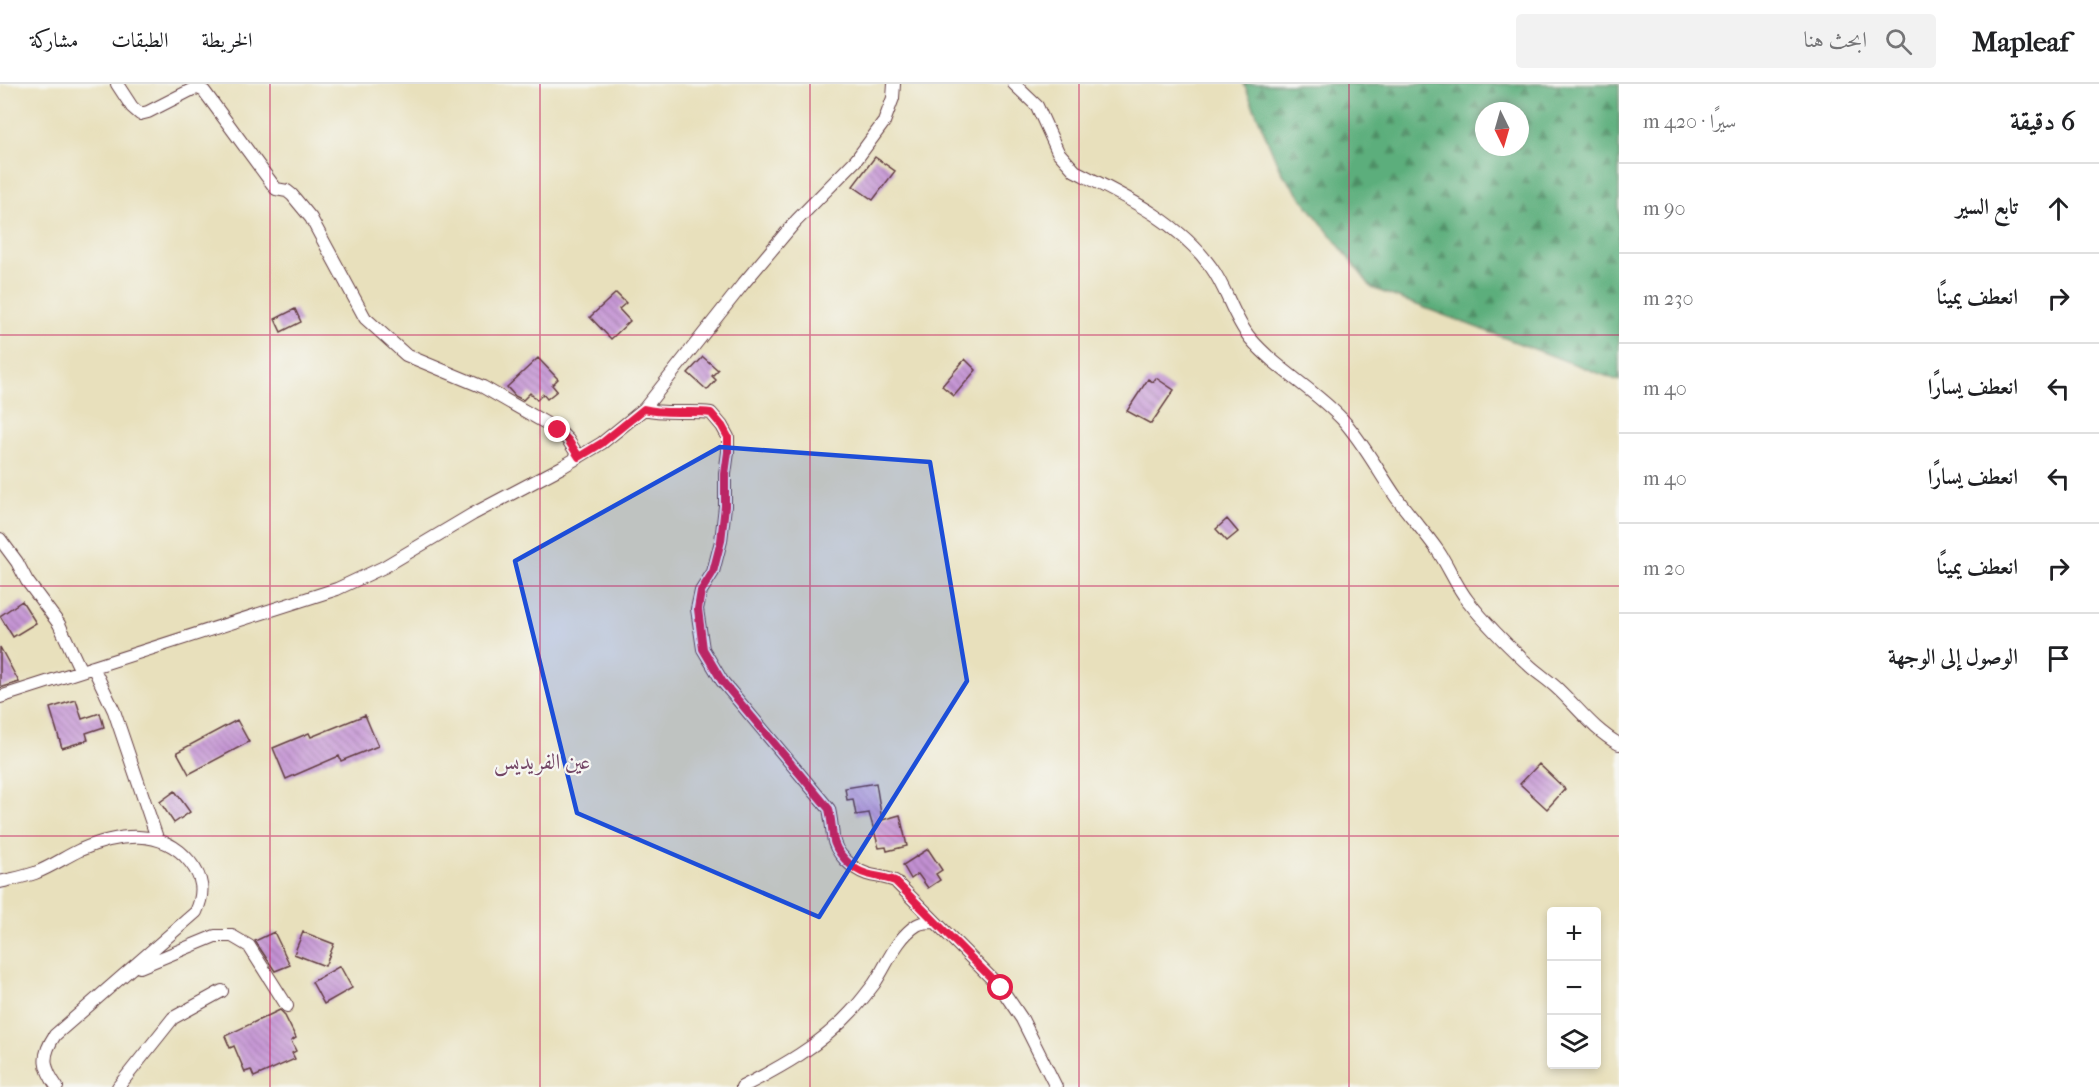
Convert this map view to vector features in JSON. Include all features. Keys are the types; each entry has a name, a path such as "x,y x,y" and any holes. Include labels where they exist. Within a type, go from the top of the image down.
{"street":[{"path":"117,84 132,107 140,114 193,89 198,88 204,91 276,189 287,191 292,195 311,218 365,318 375,328 406,355 483,387 558,430 579,457"},
{"path":"0,697 338,589 384,567 473,514 527,487 602,443 644,409 796,221 856,160 884,122 893,98 894,84"},
{"path":"1014,84 1037,106 1058,152 1067,164 1075,171 1138,204 1172,227 1195,248 1211,267 1226,292 1242,328 1267,356 1311,390 1342,419 1363,446 1397,498 1437,550 1466,599 1480,616 1511,648 1572,702 1590,723 1619,744"},
{"path":"644,409 660,413 697,411 711,413 728,437 721,541 713,572 701,591 698,609 703,649 722,681 829,809 833,824 833,839 851,866 866,874 883,876 895,881 1001,988 1022,1019 1056,1087"},
{"path":"0,539 59,624 114,711 157,838"},
{"path":"0,882 35,873 82,849 113,840 139,836 157,838 183,853 195,869 202,887 202,898 196,912 68,1022 48,1046 45,1058 47,1073 57,1087"},
{"path":"742,1087 787,1063 824,1036 851,1012 874,983 891,954 904,938 918,924 935,922"},
{"path":"130,971 215,936 232,936 249,946 287,1006"},
{"path":"118,1087 173,1018 222,991"}],"highlighted area":[{"path":"720,447 930,462 967,681 819,917 577,813 515,561"}],"green space":[{"path":"1244,84 1619,84 1619,381 1372,288 1280,170"}],"building":[{"path":"875,157 895,171 873,200 853,186"},
{"path":"616,293 626,303 619,309 630,321 611,339 590,317"},
{"path":"295,309 301,322 281,332 275,319"},
{"path":"703,357 718,370 712,376 716,380 707,390 688,373"},
{"path":"538,358 558,379 552,385 557,391 547,399 543,394 537,400 530,393 523,400 515,396 507,387"},
{"path":"965,359 976,370 954,396 942,386"},
{"path":"1156,378 1174,390 1151,424 1127,411 1148,379 1153,382"},
{"path":"1227,519 1238,532 1227,541 1216,529"},
{"path":"22,601 36,623 13,637 0,616"},
{"path":"0,647 19,682 0,688"},
{"path":"76,700 82,719 100,713 104,727 86,733 88,740 62,748 50,708"},
{"path":"365,715 378,746 341,761 339,756 286,779 273,748 309,733 311,737"},
{"path":"237,720 249,742 189,774 177,752"},
{"path":"1539,764 1565,789 1547,809 1520,784"},
{"path":"876,783 882,820 900,815 907,846 887,851 886,847 879,848 869,813 856,815 853,799 847,800 845,788"},
{"path":"175,791 190,812 174,823 160,802"},
{"path":"928,849 942,870 936,874 940,880 928,888 918,874 911,879 903,865"},
{"path":"274,932 290,965 275,971 255,941"},
{"path":"303,932 334,944 325,966 294,954"},
{"path":"340,966 352,988 324,1004 312,982"},
{"path":"280,1010 296,1038 291,1041 296,1051 292,1053 295,1059 254,1077 251,1070 245,1072 234,1046 230,1048 225,1036"}],"district":[{"name":"عين الفريديس","path":"542,762"}],"route":[{"path":"558,430 579,457 602,443 644,409 660,413 680,414 697,411 711,413 722,426 728,437 725,506 721,541 713,572 701,591 698,609 703,649 722,681 829,809 833,824 833,839 851,866 866,874 883,876 895,881 1001,988"}]}
